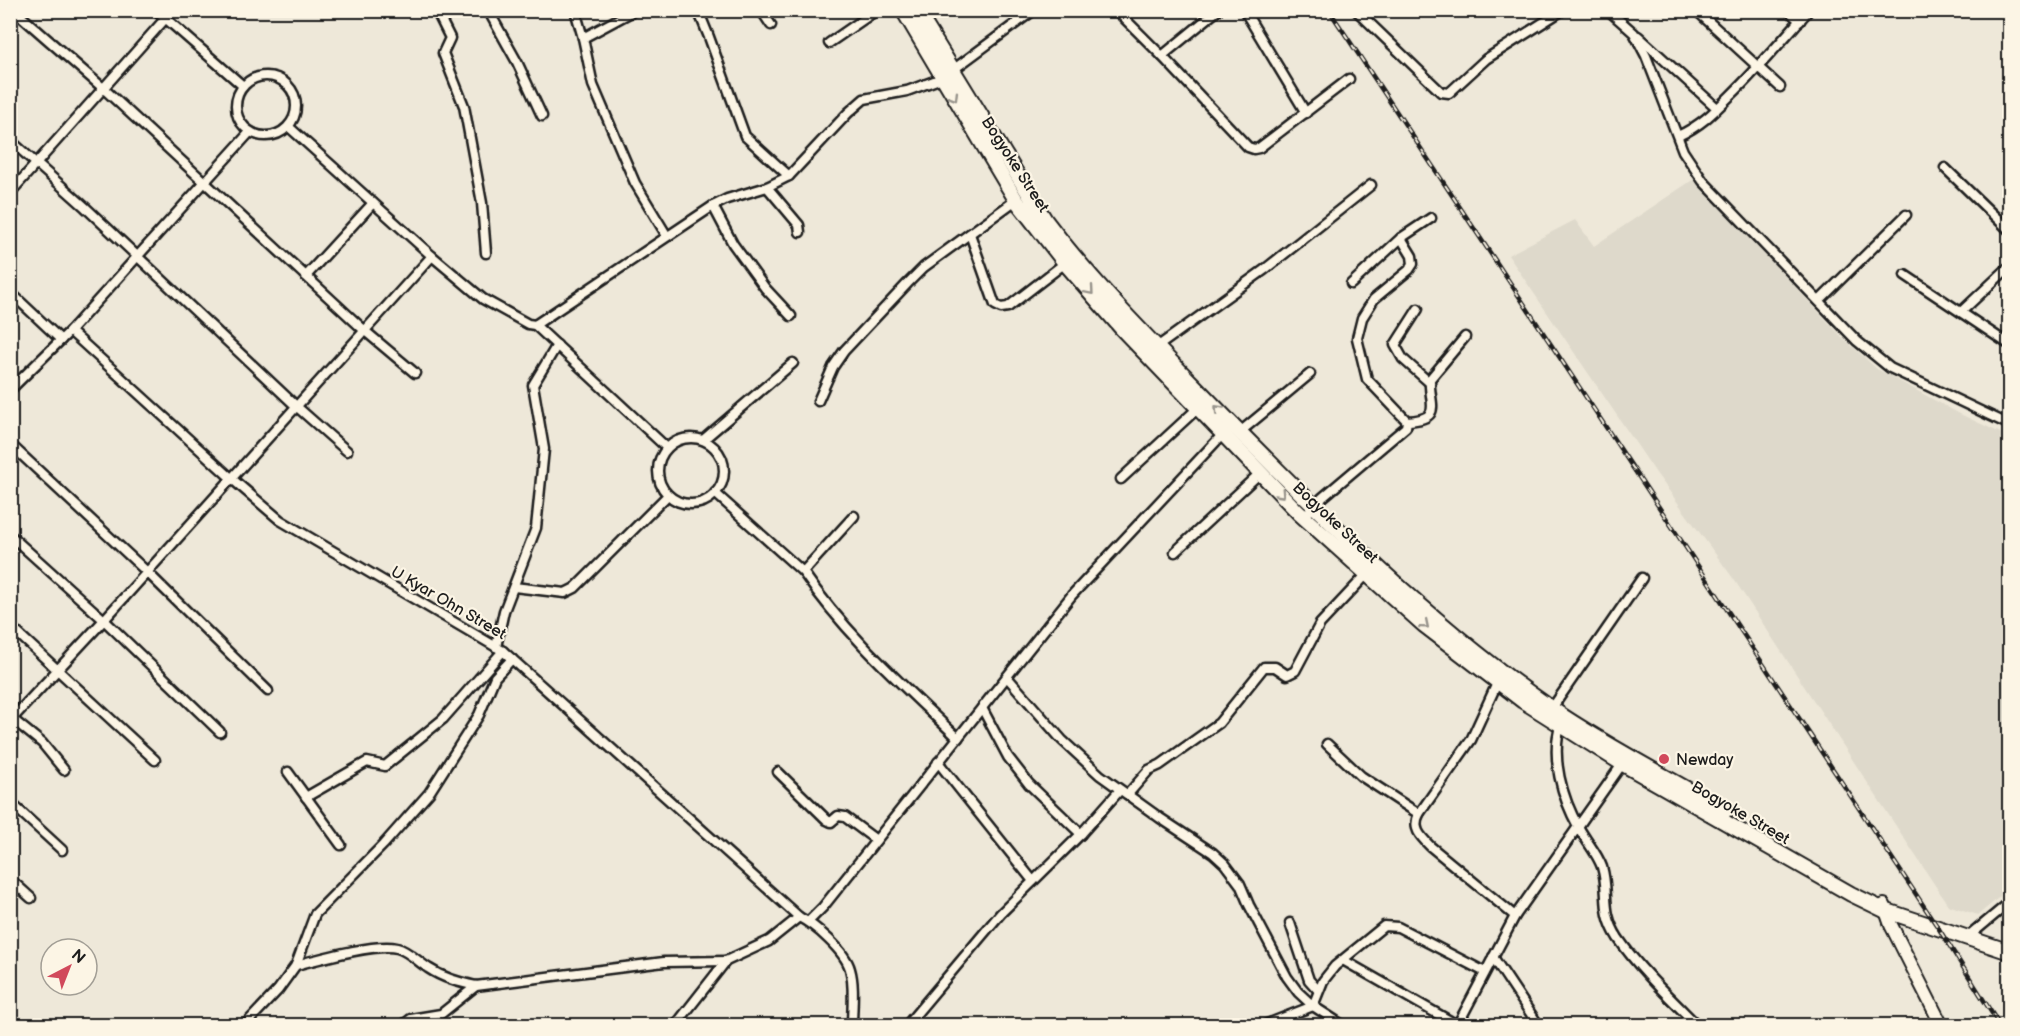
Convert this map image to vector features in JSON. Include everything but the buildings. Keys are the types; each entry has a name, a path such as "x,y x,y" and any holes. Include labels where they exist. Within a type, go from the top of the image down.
{"main road":[{"name":"Bogyoke Street","path":"903,10 1066,248 1121,310 1240,432 1309,512 1367,574 1424,625 1556,717 1793,856 1851,894 2010,952"},
{"name":"Bogyoke Street","path":"916,10 947,74 1016,200 1065,263 1124,331 1260,473 1420,606 1500,677"}],"street":[{"path":"14,10 103,88 365,331 415,373"},
{"path":"156,10 243,86"},
{"path":"10,193 173,10"},
{"path":"436,10 450,38 443,53 464,106 482,204 486,253"},
{"path":"488,10 517,62 542,116"},
{"path":"575,10 584,38 592,85 635,183 667,236"},
{"path":"584,38 635,10"},
{"path":"698,10 745,136 789,176"},
{"path":"761,10 771,25"},
{"path":"829,43 877,10"},
{"path":"536,325 713,206 767,187 789,176 848,112 864,99 908,91 947,74 1034,10"},
{"path":"1116,10 1248,147 1254,149 1259,148 1349,79"},
{"path":"1162,56 1218,10"},
{"path":"1244,10 1306,113"},
{"path":"1356,10 1441,92 1449,93 1486,59 1563,10"},
{"path":"1608,10 1717,108"},
{"path":"1696,10 1780,87"},
{"path":"1788,10 1800,21"},
{"path":"1678,136 1695,128 1717,108 1758,68 1809,10"},
{"path":"1634,33 1646,56 1683,151 1703,181 1857,341 1890,368 2010,425"},
{"path":"256,77 272,77 286,84 295,97 296,113 289,127 270,136 250,132 238,119 236,102 243,86 256,77"},
{"path":"289,127 432,256 483,298 528,324 536,325 667,448"},
{"path":"10,390 70,331 136,255 250,132"},
{"path":"10,140 347,451"},
{"path":"1945,168 2010,231"},
{"path":"1157,347 1264,270 1371,185"},
{"path":"767,187 798,225 800,232"},
{"path":"818,401 833,368 844,351 924,267 1016,200"},
{"path":"306,276 373,202"},
{"path":"713,206 733,244 765,288 791,316"},
{"path":"1819,301 1906,215"},
{"path":"1351,284 1401,238 1431,218"},
{"path":"970,234 995,305 1001,308 1008,307 1065,263"},
{"path":"1401,238 1412,256 1413,264 1374,299 1362,318 1358,338 1366,379 1407,421"},
{"path":"64,770 42,743 11,719 104,620 432,256"},
{"path":"1961,312 2010,266"},
{"path":"1905,275 2010,345"},
{"path":"10,292 61,339"},
{"path":"1418,309 1395,345 1403,358 1430,383"},
{"name":"U Kyar Ohn Street","path":"70,331 280,520 500,649 799,917 834,945 850,969 852,1026"},
{"path":"1407,421 1419,420 1431,413 1433,408 1430,378 1465,337"},
{"path":"306,797 367,762 385,766 443,718 500,649 504,611 536,528 544,449 533,386 556,345"},
{"path":"703,440 793,363"},
{"path":"1240,432 1310,374"},
{"path":"1121,479 1198,408"},
{"path":"1309,512 1322,498 1406,427 1407,421"},
{"path":"808,922 823,907 1072,595 1223,434"},
{"path":"690,437 703,440 714,446 721,457 724,470 722,482 715,493 705,501 692,504 680,502 668,495 661,484 658,472 660,459 667,448 677,440 690,437"},
{"path":"10,444 147,572 268,691"},
{"path":"1174,552 1260,473"},
{"path":"715,493 803,572 823,602 842,624 958,738"},
{"path":"514,587 565,593 575,588 668,495"},
{"path":"803,572 854,516"},
{"path":"10,535 104,620 220,732"},
{"path":"906,1026 1001,913 1124,792 1149,770 1160,765 1218,723 1264,667 1275,667 1287,675 1295,671 1320,624 1367,574"},
{"path":"1642,578 1556,717 1558,769 1566,799 1579,828 1602,868 1606,909 1618,937 1654,981 1698,1026"},
{"path":"10,626 155,760"},
{"path":"244,1026 278,990 296,965 315,914 429,793 479,716 495,677 512,659"},
{"path":"1006,677 1062,740 1124,792 1213,853 1231,871 1240,884 1287,977 1298,992 1313,1005 1344,1026"},
{"path":"1500,677 1470,740 1419,814 1416,828 1426,842 1515,916"},
{"path":"982,708 1008,757 1029,784 1081,834"},
{"path":"1327,744 1361,776 1419,814"},
{"path":"1343,960 1457,1025 1515,916 1579,828 1625,759"},
{"path":"938,762 1033,881"},
{"path":"288,772 341,845"},
{"path":"778,772 827,820 831,822 838,816 845,817 876,840"},
{"path":"10,802 62,850"},
{"path":"10,879 31,898"},
{"path":"1968,937 2010,902"},
{"path":"1887,909 1942,1026"},
{"path":"296,965 345,952 396,948 411,954 428,968 450,980 476,986 664,962 726,961 769,941 799,917"},
{"path":"1290,923 1310,980 1318,990"},
{"path":"1262,1026 1313,1005 1318,990 1328,974 1379,929 1388,925 1398,927 1485,972"},
{"path":"1492,957 1539,1026"},
{"path":"675,1026 726,961"},
{"path":"402,1026 411,1019 441,1014 476,986"}],"shaded area":[{"path":"1694,179 1843,338 1877,369 1960,414 2009,437 2009,889 1978,915 1948,905 1733,578 1656,473 1508,255 1575,220 1594,246"}],"railway":[{"path":"1329,10 1939,929 2000,1026"}],"place":[{"name":"Newday","path":"1664,759"}]}
